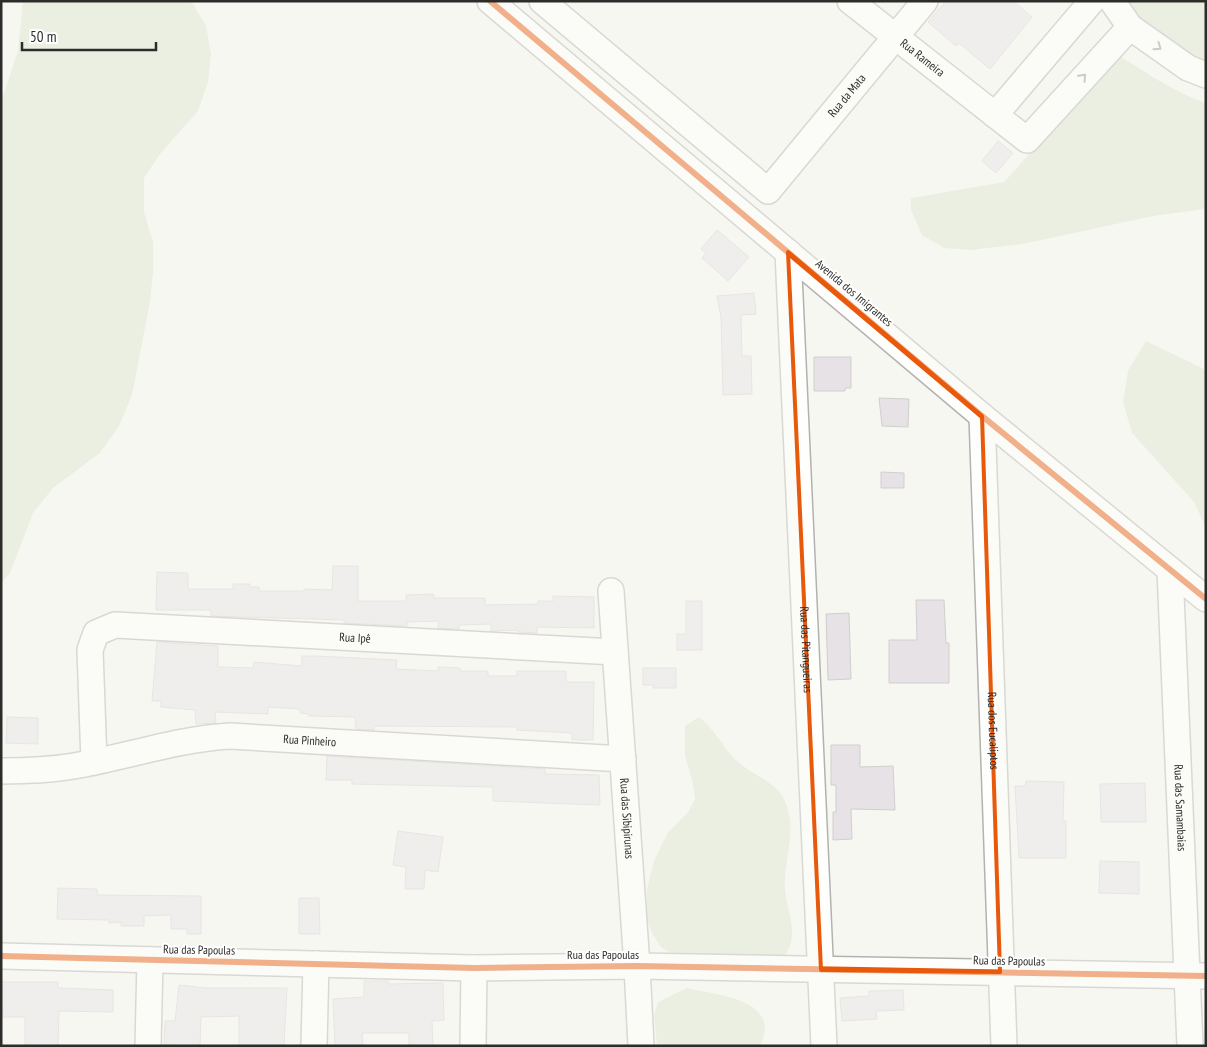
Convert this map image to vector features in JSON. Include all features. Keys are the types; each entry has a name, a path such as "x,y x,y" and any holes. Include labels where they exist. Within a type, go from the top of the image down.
{"street":[{"name":"Avenida dos Imigrantes","path":"490,1 982,416 1206,599"},
{"name":"Rua da Mata","path":"542,1 768,191 925,1"},
{"name":"Rua Rameira","path":"850,1 1027,140 1054,107"},
{"path":"995,115 1092,1"},
{"path":"1112,1 1130,28 1188,68 1206,75"},
{"path":"1024,82 1054,107 1130,28"},
{"name":"Rua das Pitangueiras","path":"788,252 824,1046"},
{"name":"Rua dos Eucaliptos","path":"982,416 1004,1046"},
{"name":"Rua das Samambaias","path":"1170,570 1196,976 1190,1046"},
{"name":"Rua das Sibipirunas","path":"611,591 641,1046"},
{"name":"Rua Ipê","path":"94,762 90,650 96,633 115,625 615,652"},
{"name":"Rua Pinheiro","path":"1,771 30,771 94,762 207,737 230,736 623,759"},
{"name":"Rua das Papoulas","path":"1,956 474,968 637,966 1196,976"},
{"path":"148,1046 150,960"},
{"path":"314,1046 316,964"},
{"path":"473,1046 474,968"}],"highlighted area":[{"path":"788,252 982,416 1000,972 821,970"}],"green space":[{"path":"23,1 191,1 206,25 211,54 208,82 198,111 160,154 144,178 144,212 153,242 153,273 150,302 132,395 119,426 100,453 53,488 33,513 10,573 1,583 1,102 18,51"},
{"path":"1121,1 1206,1 1206,67 1170,49"},
{"path":"1118,55 1172,88 1206,103 1206,209 1153,216 1023,244 970,250 944,248 922,235 911,210 911,198 1004,182"},
{"path":"1146,341 1206,370 1206,528 1194,502 1132,433 1123,402 1128,371"},
{"path":"699,717 740,764 775,788 787,806 791,829 785,872 785,889 792,939 785,955 774,958 680,959 661,947 652,933 647,919 647,889 654,861 667,834 688,812 695,799 685,756 685,726"},
{"path":"687,988 729,997 755,1009 763,1018 765,1030 760,1046 657,1046 654,1016 658,1002"}],"building":[{"path":"946,1 1013,1 1032,17 990,69 959,43 956,46 928,22"},
{"path":"998,141 1013,153 996,173 982,161"},
{"path":"717,230 749,257 728,281 702,258 706,253 701,249"},
{"path":"754,293 756,314 741,315 742,356 751,356 752,394 723,395 721,317 717,296"},
{"path":"814,357 851,357 851,388 845,388 845,391 814,391"},
{"path":"879,398 909,399 908,427 882,426"},
{"path":"881,472 904,473 904,488 881,488"},
{"path":"333,566 358,566 358,601 406,601 406,595 433,594 434,598 485,598 485,605 538,604 538,601 553,601 553,596 594,597 594,628 537,627 537,633 518,632 518,630 491,631 491,624 459,625 459,629 438,628 438,621 407,622 407,626 344,623 344,620 211,616 211,610 156,610 157,572 188,573 188,589 233,589 233,584 250,584 250,587 259,587 259,591 304,591 304,589 332,590"},
{"path":"916,600 944,600 946,643 949,643 949,683 889,683 889,640 917,640"},
{"path":"686,601 702,601 702,650 677,650 677,634 686,634"},
{"path":"849,613 851,679 828,680 826,614"},
{"path":"157,642 218,646 218,667 253,668 254,662 302,666 302,656 316,656 397,660 396,669 438,671 438,667 460,668 460,671 488,671 488,676 517,676 517,671 566,671 566,682 594,682 593,740 572,740 572,733 517,730 517,727 374,726 374,730 356,729 355,717 309,716 309,714 300,713 300,709 268,707 268,714 215,712 216,723 196,724 195,710 161,707 161,701 152,701"},
{"path":"643,668 676,668 676,688 653,688 653,685 643,685"},
{"path":"7,717 38,718 38,744 6,743"},
{"path":"831,745 860,745 860,767 893,766 895,810 851,809 852,839 833,840 833,812 836,812 836,785 831,785"},
{"path":"327,756 545,769 545,774 599,775 600,805 493,801 493,787 352,784 352,780 326,780"},
{"path":"1026,781 1064,782 1063,821 1066,821 1066,858 1019,858 1015,786 1025,786"},
{"path":"1145,783 1146,822 1101,822 1100,784"},
{"path":"398,831 443,837 438,872 425,870 424,889 405,889 406,867 393,865"},
{"path":"1100,861 1139,862 1139,894 1099,893"},
{"path":"58,888 97,889 97,895 201,896 201,934 187,934 187,929 171,929 171,915 144,916 144,926 121,926 121,922 109,923 109,920 57,919"},
{"path":"299,898 319,898 320,934 299,934"},
{"path":"364,981 388,981 388,984 443,983 444,1020 432,1021 433,1046 409,1046 409,1033 362,1033 363,1046 335,1046 333,999 364,997"},
{"path":"1,982 58,982 58,988 113,990 113,1012 59,1011 58,1046 25,1046 25,1017 3,1017 3,1011 1,1011"},
{"path":"179,985 206,988 287,988 284,1046 239,1046 239,1016 201,1017 200,1046 164,1045 165,1021 175,1021"},
{"path":"903,990 904,1010 876,1011 877,1019 842,1021 840,998 869,996 869,991"}],"cycle path":[{"path":"490,1 982,416 1206,599"},
{"path":"1,956 474,968 637,966 1206,976"}]}
